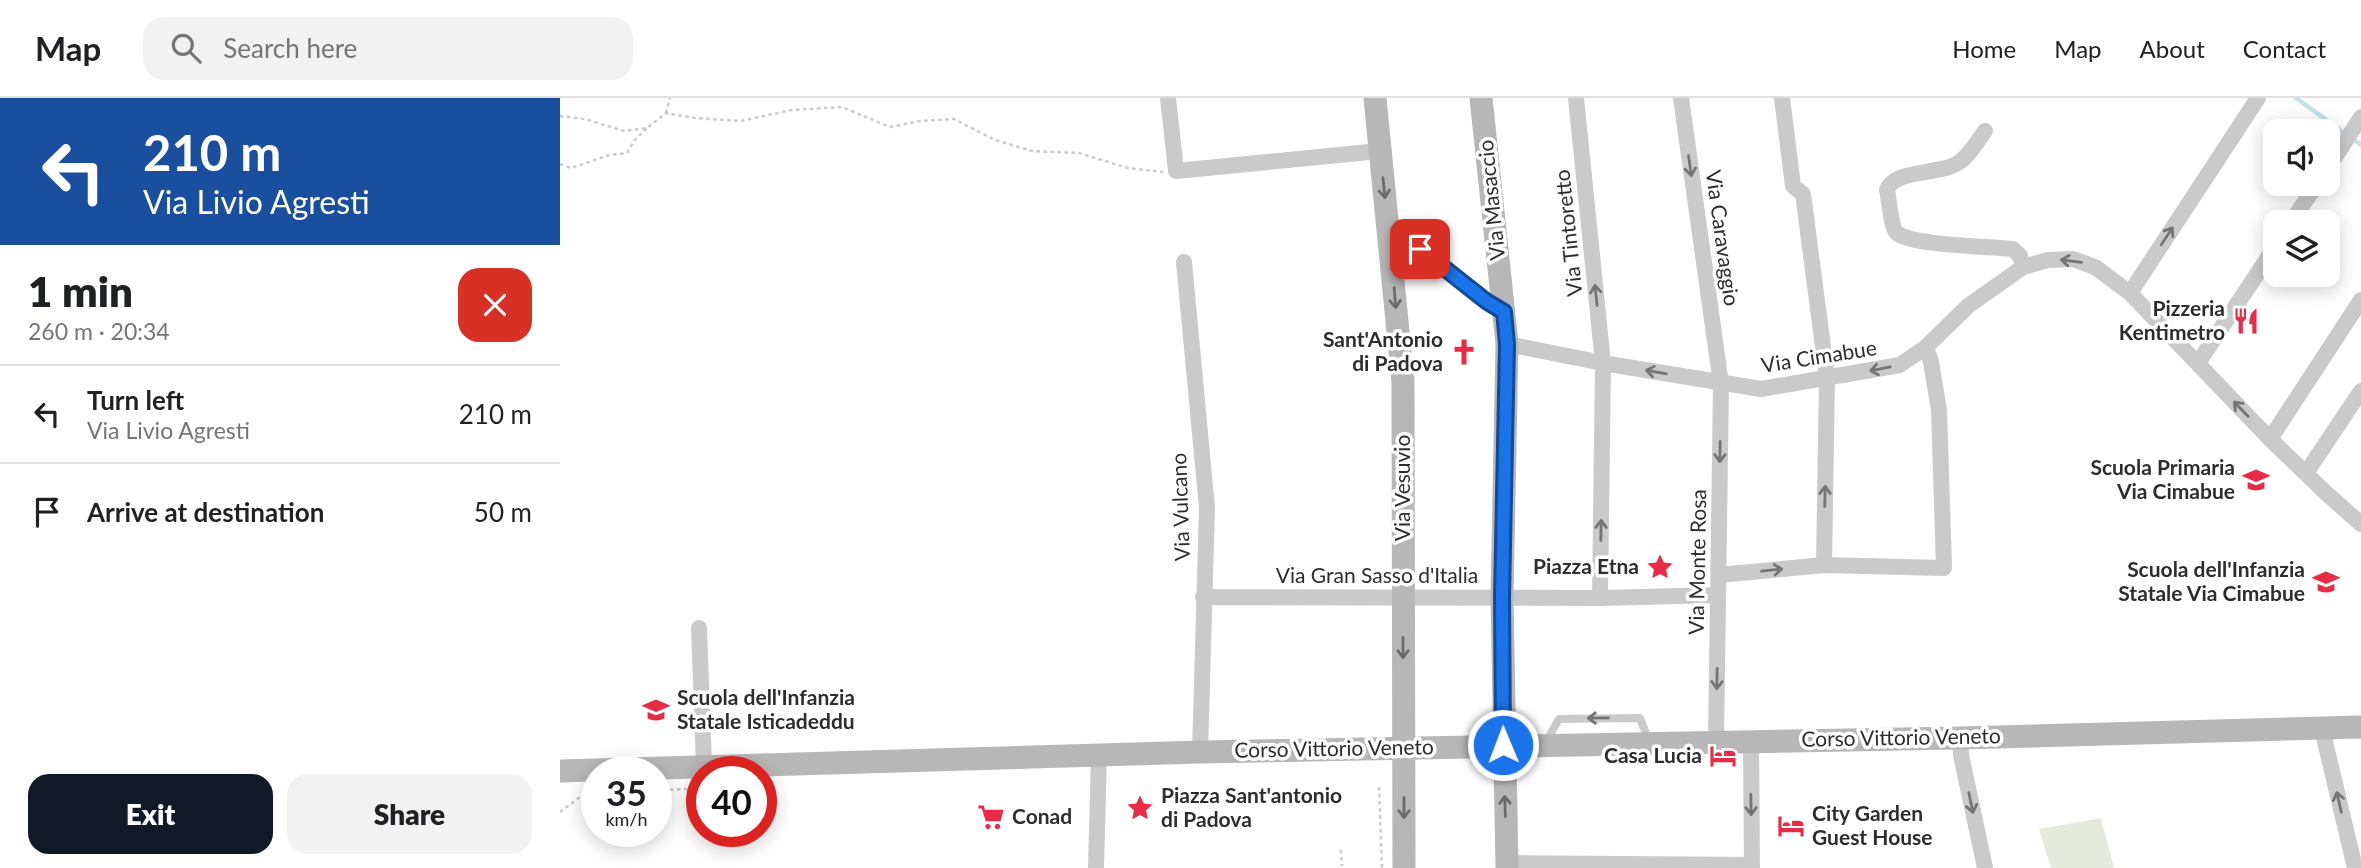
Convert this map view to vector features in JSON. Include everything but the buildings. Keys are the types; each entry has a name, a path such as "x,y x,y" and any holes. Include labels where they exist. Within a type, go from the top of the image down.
{"main road":[{"name":"Via Vesuvio","path":"1374,98 1403,382 1404,868"},
{"name":"Via Masaccio","path":"1481,98 1507,344 1502,597 1507,865"},
{"name":"Corso Vittorio Veneto","path":"777,770 1099,754 2361,727"},
{"name":"Corso Vittorio Veneto","path":"560,771 686,774"}],"street":[{"path":"1168,98 1176,171 1380,151"},
{"name":"Via Tintoretto","path":"1576,98 1603,363 1600,598"},
{"name":"Via Caravaggio","path":"1681,98 1721,384"},
{"path":"1782,98 1793,186 1803,194 1827,377 1824,565"},
{"path":"2130,293 2257,101"},
{"path":"2340,149 2358,121"},
{"path":"1985,131 1961,161 1940,170 1897,179 1889,185 1887,190 1894,229 1898,234 1918,240 2013,249 2020,256 2023,267"},
{"path":"1389,230 1398,232 1504,312"},
{"name":"Via Cimabue","path":"1507,344 1761,389 1900,365 1926,347 1968,306 2023,267 2048,260 2073,259 2095,267 2130,293 2270,439 2361,523"},
{"name":"Via Vulcano","path":"1184,262 1207,508 1200,752"},
{"path":"2198,363 2263,265"},
{"path":"2270,439 2361,300"},
{"path":"1719,575 1824,565 1944,569 1939,410 1926,347"},
{"name":"Via Monte Rosa","path":"1716,741 1721,384"},
{"path":"2306,472 2361,391"},
{"name":"Via Gran Sasso d'Italia","path":"1203,597 1600,598 1718,595"},
{"path":"699,628 703,756"},
{"path":"2322,729 2355,868"},
{"path":"1960,737 1961,755 1986,868"},
{"path":"1507,865 1752,866 1751,742"},
{"path":"1096,868 1099,754"}],"path":[{"path":"560,163 571,168 609,155 627,153 634,141 666,113 670,98"},
{"path":"666,113 741,121 791,110 842,107 890,127 920,121 954,119 995,140 1032,151 1079,153 1128,168 1176,171"},
{"path":"560,116 585,119 624,131 647,128"},
{"path":"1379,787 1382,868"},
{"path":"560,812 581,795"},
{"path":"1341,850 1342,866"}],"green space":[{"path":"2101,818 2114,868 2051,868 2039,829"}],"waterway":[{"path":"2296,98 2361,145"}],"place":[{"name":"Pizzeria Kentimetro","path":"2246,321"},
{"name":"Sant'Antonio di Padova","path":"1464,352"},
{"name":"Scuola Primaria Via Cimabue","path":"2256,480"},
{"name":"Piazza Etna","path":"1660,567"},
{"name":"Scuola dell'Infanzia Statale Via Cimabue","path":"2326,582"},
{"name":"Scuola dell'Infanzia Statale Isticadeddu","path":"656,710"},
{"name":"Casa Lucia","path":"1723,756"},
{"name":"Piazza Sant'antonio di Padova","path":"1140,808"},
{"name":"Conad","path":"991,817"},
{"name":"City Garden Guest House","path":"1791,826"}],"route":[{"path":"1420,249 1504,312 1507,344 1502,597 1503,745"}]}
